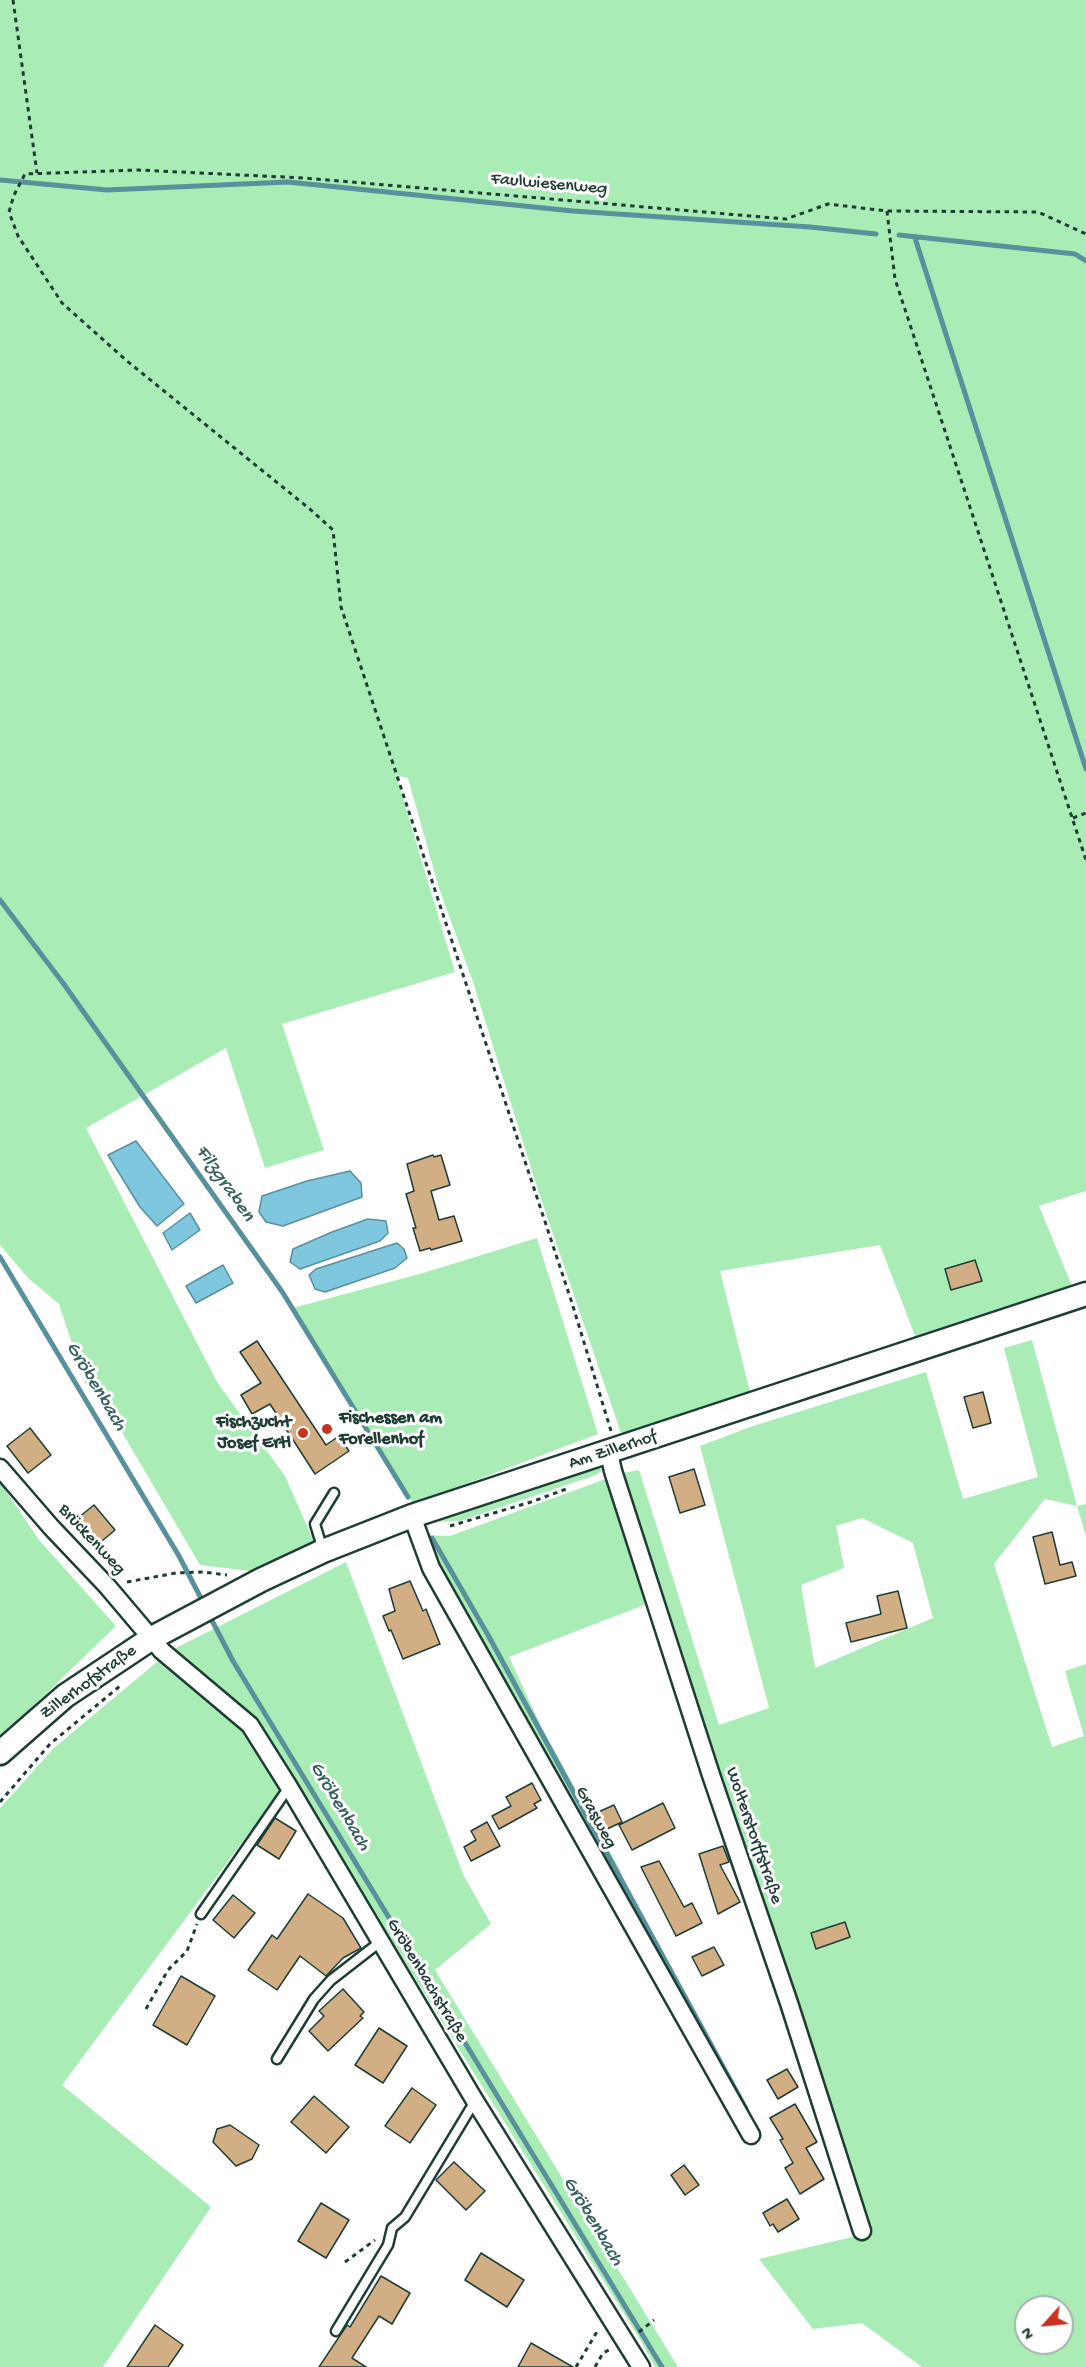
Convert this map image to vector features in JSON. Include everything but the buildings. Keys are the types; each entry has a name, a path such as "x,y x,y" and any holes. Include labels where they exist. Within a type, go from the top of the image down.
{"street":[{"name":"Am Zillerhof","path":"152,1638 261,1580 323,1551 412,1516 1086,1294"},
{"name":"Wolterstorffstraße","path":"613,1451 613,1471 862,2231"},
{"name":"Brückenweg","path":"0,1468 152,1638"},
{"name":"Grasweg","path":"412,1516 431,1568 751,2135"},
{"name":"Zillerhofstraße","path":"0,1753 65,1696 152,1638"},
{"name":"Gröbenbachstraße","path":"152,1638 162,1651 249,1725 475,2101 641,2367"}],"lane":[{"path":"323,1551 315,1524 334,1493"},
{"path":"201,1914 288,1787"},
{"path":"277,2060 314,2000 331,1980 380,1942"},
{"path":"336,2331 388,2245 392,2228 405,2217 475,2101"}],"path":[{"path":"13,0 37,173"},
{"name":"Faulwiesenweg","path":"613,1451 568,1292 341,607 333,530 127,361 62,303 18,236 9,212 15,195 25,174 138,170 304,178 786,219 828,204 887,211 1038,212 1086,234"},
{"path":"887,211 895,279 1086,860"},
{"path":"1073,818 1086,813"},
{"path":"107,1586 176,1573 203,1572"},
{"path":"0,1802 50,1744 128,1680"},
{"path":"146,2009 168,1970 187,1951 201,1914"},
{"path":"345,2262 392,2228"},
{"path":"576,2367 608,2313"},
{"path":"595,2367 603,2353 626,2342"}],"green space":[{"path":"0,0 1086,0 1086,1191 1039,1206 1072,1286 917,1341 880,1245 720,1271 750,1392 622,1436 537,1187 473,982 439,888 408,778 396,775 455,972 282,1024 324,1150 265,1168 226,1048 86,1128 217,1382 285,1476 315,1544 258,1572 200,1565 116,1422 85,1383 59,1304 28,1278 0,1245"},
{"path":"537,1238 598,1434 413,1504 293,1308 423,1273"},
{"path":"1032,1340 1077,1506 1045,1499 994,1564 1052,1747 1084,1736 1065,1671 1086,1664 1086,2367 922,2367 862,2323 813,2329 759,2259 873,2232 797,2000 744,1852 660,1599 509,1657 541,1726 621,1872 612,1874 421,1535 450,1536 622,1473 639,1470 719,1725 769,1708 700,1446 750,1427 926,1372 963,1499 1038,1477 1004,1348","holes":["862,1518 913,1543 933,1618 815,1668 801,1585 844,1568 836,1526"]},
{"path":"592,1465 603,1470 596,1475 460,1521 426,1522"},
{"path":"0,1482 39,1540 116,1626 0,1738"},
{"path":"1086,1504 1086,1536 1077,1506"},
{"path":"346,1562 463,1874 491,1924 435,1970 678,2367 655,2367 290,1778 62,2085 211,2207 103,2367 0,2367 0,1808 54,1748 170,1651"}],"water":[{"path":"136,1141 184,1204 157,1226 140,1207 108,1155"},
{"path":"350,1171 361,1183 362,1197 283,1226 266,1222 259,1212 262,1196 307,1181"},
{"path":"190,1213 200,1230 172,1250 163,1233"},
{"path":"368,1219 386,1221 388,1233 380,1241 300,1269 290,1262 293,1249"},
{"path":"397,1243 404,1249 407,1258 395,1268 325,1292 315,1289 309,1275 316,1269"},
{"path":"223,1265 233,1283 196,1303 186,1286"}],"waterway":[{"path":"0,180 107,190 288,182 573,211 810,227 876,234"},
{"path":"899,235 1075,254 1086,261"},
{"path":"915,238 1086,769"},
{"name":"Filzgraben","path":"0,900 63,983 283,1293 408,1497"},
{"name":"Gröbenbach","path":"0,1257 179,1556 204,1604"},
{"path":"432,1538 488,1635 746,2109"},
{"name":"Gröbenbach","path":"208,1613 233,1661 662,2367"}],"place":[{"name":"Fischessen am Forellenhof","path":"327,1429"},
{"name":"Fischzucht Josef Ertl","path":"303,1433"}]}
